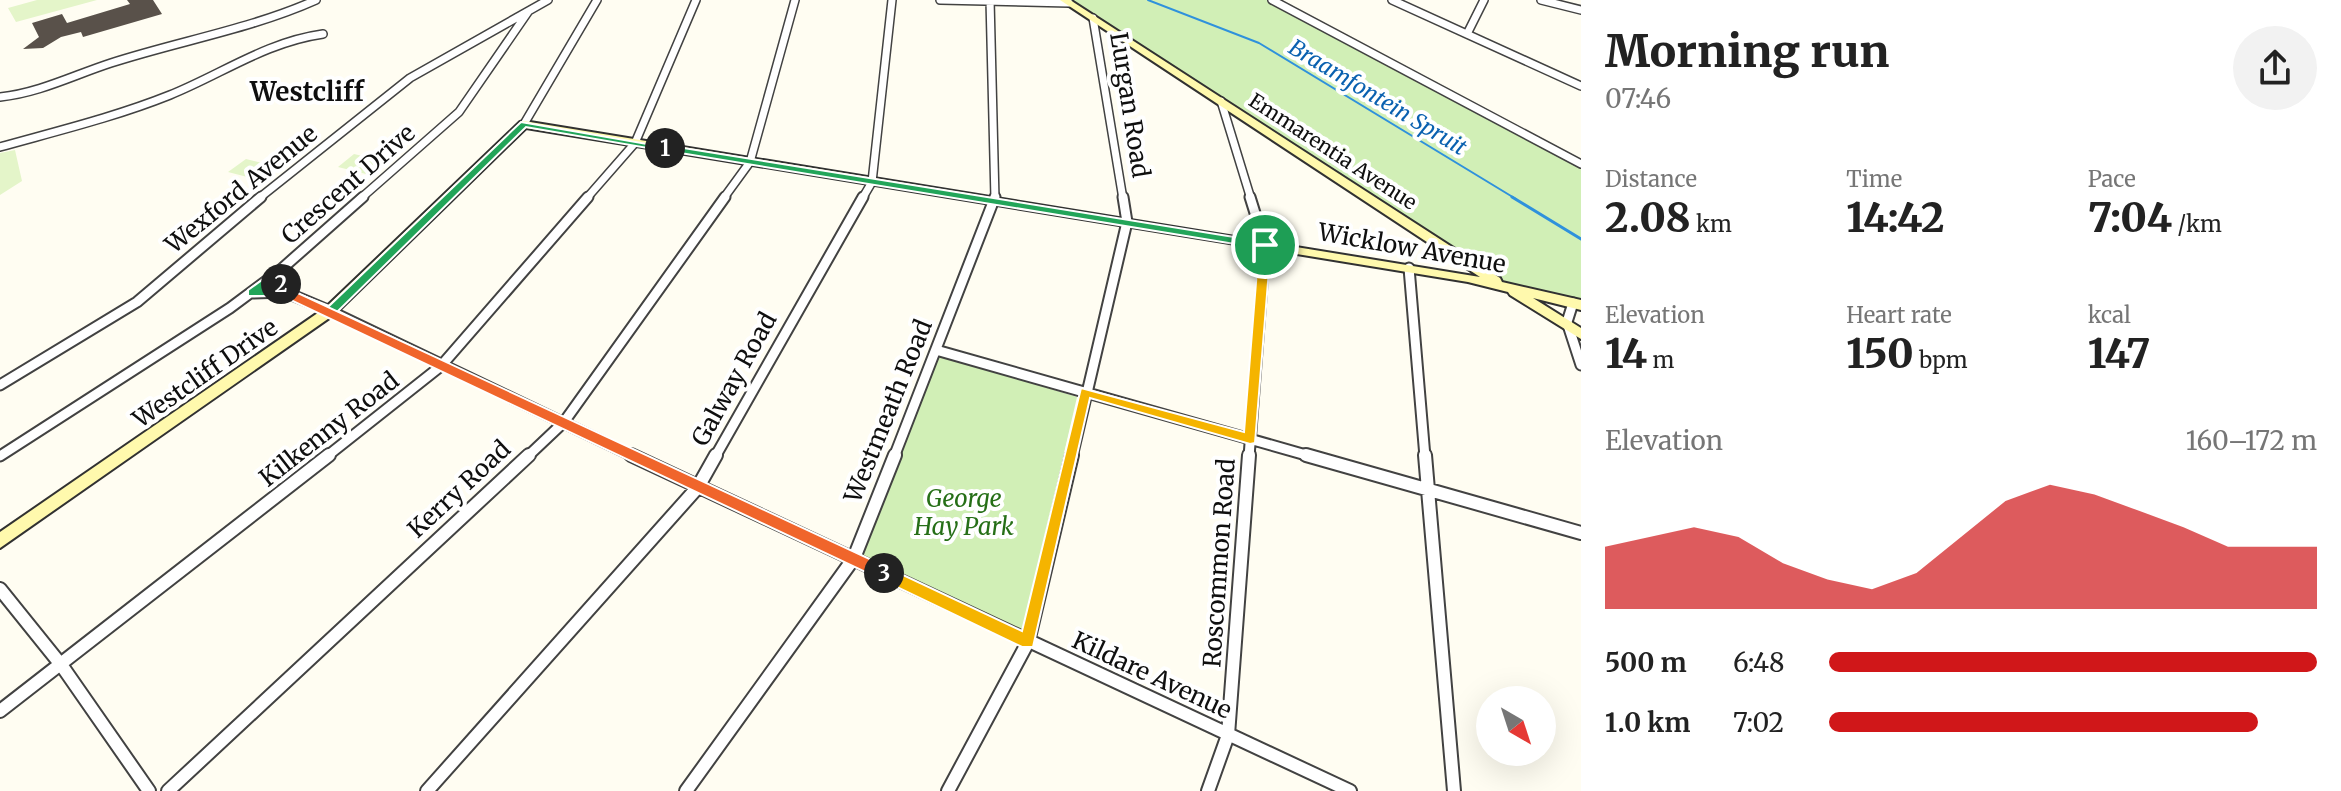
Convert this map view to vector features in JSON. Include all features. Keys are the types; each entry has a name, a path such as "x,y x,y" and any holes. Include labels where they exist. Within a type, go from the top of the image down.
{"street":[{"path":"0,97 24,94 102,66 291,12 316,0"},
{"name":"Wexford Avenue","path":"0,385 137,302 204,241 410,78 548,0"},
{"name":"Westcliff Drive","path":"0,541 330,311 524,124 597,0"},
{"name":"Kilkenny Road","path":"0,711 62,666 441,366 635,143 696,0"},
{"name":"Kerry Road","path":"168,791 564,422 750,162 795,0"},
{"name":"Galway Road","path":"427,791 698,487 872,182 892,0"},
{"path":"940,0 1066,2"},
{"path":"1272,0 1581,164"},
{"path":"1392,0 1580,83"},
{"path":"1467,34 1484,0"},
{"path":"1541,0 1581,10"},
{"name":"Westmeath Road","path":"686,791 854,558 995,202 990,1"},
{"name":"Emmarentia Avenue","path":"1066,2 1581,334"},
{"name":"Crescent Drive","path":"0,456 252,293 277,273 459,112 528,12"},
{"name":"Lurgan Road","path":"948,791 1028,642 1127,222 1093,18"},
{"path":"496,29 516,32"},
{"path":"0,147 179,91 263,47 323,34"},
{"name":"Roscommon Road","path":"1208,791 1228,735 1265,245 1221,101"},
{"name":"Wicklow Avenue","path":"524,124 1409,268 1503,285 1577,304"},
{"path":"1409,268 1454,791"},
{"path":"277,273 285,292"},
{"name":"Kildare Avenue","path":"252,293 285,292 330,311 698,487 1350,791"},
{"path":"1577,304 1569,326 1581,365"},
{"path":"936,350 1581,533"},
{"path":"0,589 62,666 149,791"}],"green space":[{"path":"37,0 97,0 16,22 8,8"},
{"path":"1064,0 1268,0 1581,167 1581,303 1503,285"},
{"path":"15,150 22,181 0,195 0,153"},
{"path":"354,154 388,162 374,176 338,167"},
{"path":"246,159 279,167 263,181 228,172"},
{"name":"George Hay Park","path":"937,354 1077,397 1023,630 856,558"}],"building":[{"path":"127,0 153,0 162,14 83,37 81,32 61,37 43,48 23,49 39,37 32,23 62,14 67,23 130,4"}],"waterway":[{"name":"Braamfontein Spruit","path":"1148,0 1259,43 1516,199"},
{"name":"Braamfontein Spruit","path":"1512,197 1581,239"}],"district":[{"name":"Westcliff","path":"307,91"}],"route":[{"path":"1265,245 524,124 330,311 285,292 252,293 277,273 285,292 1028,642 1085,392 1250,439 1265,245"}]}
